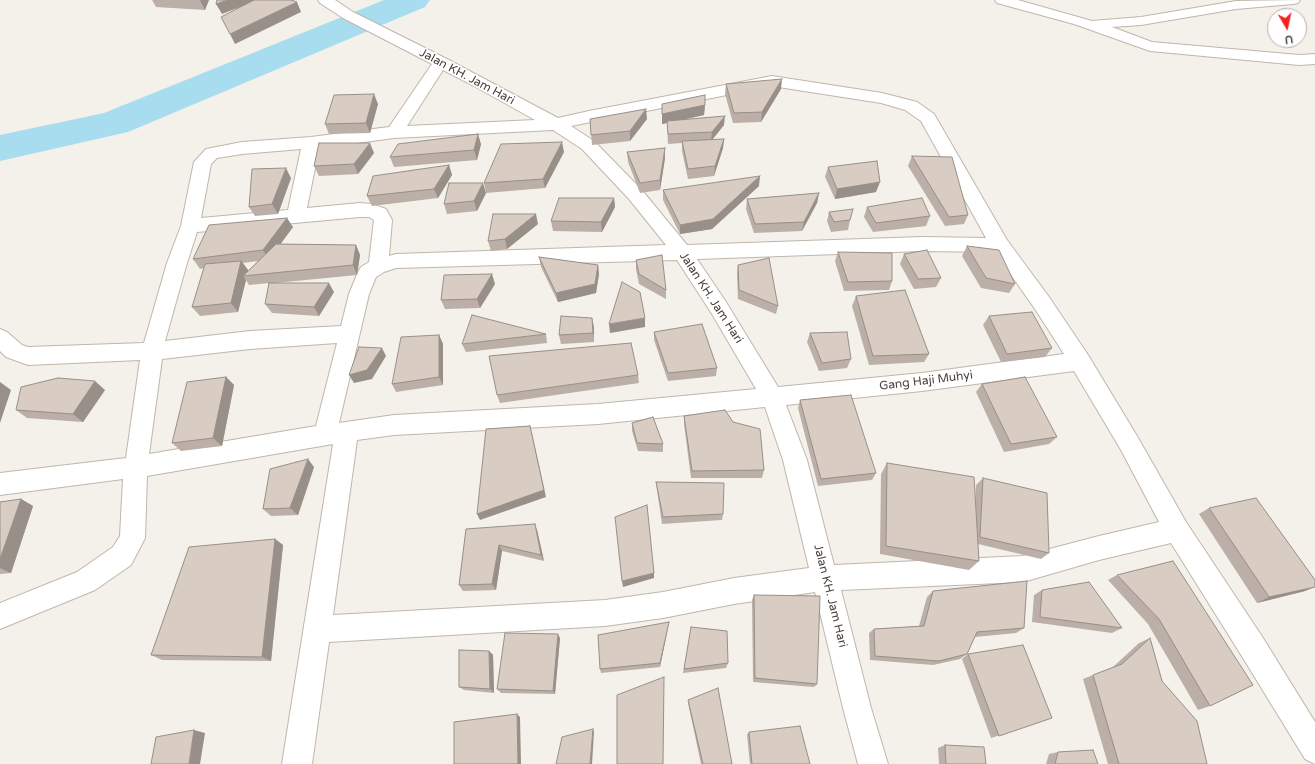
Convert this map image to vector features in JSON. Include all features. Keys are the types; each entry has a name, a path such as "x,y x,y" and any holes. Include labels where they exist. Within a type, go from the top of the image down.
{"street":[{"name":"Jalan KH. Jam Hari","path":"325,0 348,15 437,60 556,124 588,144 635,194 682,252 719,308 772,396 795,460 873,764"},
{"path":"1002,0 1091,25 1150,46 1307,60 1315,68"},
{"path":"1091,25 1141,21 1236,5 1293,0"},
{"path":"1141,21 1150,46"},
{"path":"394,132 437,60"},
{"path":"0,616 86,582 122,556 132,538 136,467 152,351 177,263 190,226 203,162 212,153 242,148 311,143 394,132 556,124 589,116 772,81 882,98 911,106 928,118 1000,245 1042,303 1080,361 1129,442 1177,530 1253,648 1315,749"},
{"path":"296,215 311,143"},
{"path":"190,226 360,210 379,214 383,220 383,228 378,266"},
{"path":"296,764 317,629 336,433 350,334 359,294 368,272 378,266 396,261 922,244 1000,245"},
{"path":"0,338 14,351 28,356 152,351 250,340 350,334"},
{"name":"Gang Haji Muhyi","path":"0,484 136,467 336,433 394,425 598,414 922,382 1080,361"},
{"path":"317,629 605,613 663,605 734,590 826,578 1023,569 1099,548 1177,530"}],"building":[{"path":"217,0 228,0 216,4"},
{"path":"254,0 291,0 297,2 230,34 221,17"},
{"path":"782,79 762,112 734,113 726,84"},
{"path":"374,94 366,123 325,124 334,95"},
{"path":"705,95 705,105 662,114 662,104"},
{"path":"646,109 630,131 591,135 590,119"},
{"path":"725,116 712,132 668,134 667,121"},
{"path":"478,134 474,150 390,157 398,144"},
{"path":"724,139 715,166 688,169 682,141"},
{"path":"562,142 543,179 484,183 501,144"},
{"path":"319,143 370,143 354,164 314,166"},
{"path":"665,148 660,180 640,183 627,152"},
{"path":"912,156 952,157 968,215 949,217"},
{"path":"877,161 880,182 837,189 828,167"},
{"path":"449,165 434,189 367,196 373,176"},
{"path":"286,168 272,204 249,207 252,169"},
{"path":"760,176 713,219 680,225 663,190"},
{"path":"449,183 483,183 474,201 444,204"},
{"path":"819,193 804,222 755,224 747,199"},
{"path":"559,198 614,198 601,222 551,221"},
{"path":"922,198 930,216 876,223 867,207"},
{"path":"853,209 850,220 834,222 829,212"},
{"path":"493,214 536,214 505,239 488,241"},
{"path":"287,218 263,250 193,259 209,225"},
{"path":"276,244 356,245 353,265 243,276"},
{"path":"967,246 999,250 1015,284 986,278"},
{"path":"927,250 941,278 918,279 904,254"},
{"path":"838,252 892,253 892,281 848,282"},
{"path":"662,255 666,290 639,274 636,260"},
{"path":"539,257 598,265 595,284 556,293"},
{"path":"769,258 778,306 739,290 738,265"},
{"path":"241,261 231,303 192,307 205,264"},
{"path":"492,274 477,299 441,300 444,275"},
{"path":"622,282 640,292 645,318 609,324"},
{"path":"269,283 329,283 314,307 265,304"},
{"path":"905,290 929,354 873,356 856,296"},
{"path":"1032,312 1052,348 1007,354 989,316"},
{"path":"472,315 546,334 462,344"},
{"path":"561,316 592,318 593,333 559,335"},
{"path":"702,324 717,368 668,373 654,332"},
{"path":"847,332 851,359 822,363 810,333"},
{"path":"439,335 439,377 392,384 401,337"},
{"path":"631,343 638,375 497,395 489,356"},
{"path":"359,347 382,348 367,370 349,375"},
{"path":"226,377 213,438 172,443 187,382"},
{"path":"1025,377 1057,437 1011,444 982,384"},
{"path":"58,378 95,381 73,414 16,410 21,387"},
{"path":"851,395 876,473 821,479 800,400"},
{"path":"725,410 733,422 760,429 764,470 692,471 684,416"},
{"path":"653,417 663,444 637,443 632,423"},
{"path":"530,426 544,490 477,514 486,429"},
{"path":"308,459 290,508 263,509 270,469"},
{"path":"887,463 974,477 979,561 886,546"},
{"path":"983,478 1047,493 1049,553 980,537"},
{"path":"656,482 724,483 723,514 663,517"},
{"path":"1256,498 1315,580 1315,587 1269,597 1209,508"},
{"path":"21,499 0,559 0,502"},
{"path":"647,505 654,573 622,581 615,517"},
{"path":"535,524 541,555 499,545 492,584 459,585 466,529"},
{"path":"275,539 262,657 151,655 189,547"},
{"path":"1173,561 1253,685 1210,706 1159,619 1117,575"},
{"path":"1027,581 1024,628 977,632 967,654 939,661 875,656 874,629 924,626 933,591"},
{"path":"1089,582 1122,628 1040,617 1042,590"},
{"path":"754,595 820,596 817,684 755,678"},
{"path":"669,622 660,663 600,669 598,635"},
{"path":"691,627 727,631 728,663 684,669"},
{"path":"505,633 558,634 553,691 497,689"},
{"path":"1150,638 1162,681 1197,721 1207,764 1119,764 1093,675 1122,664"},
{"path":"1023,645 1052,718 999,736 968,654"},
{"path":"459,650 489,651 490,689 459,687"},
{"path":"664,677 663,764 617,764 617,695"},
{"path":"718,688 732,764 703,764 688,700"},
{"path":"517,714 518,764 454,764 454,722"},
{"path":"800,726 810,764 752,764 749,732"},
{"path":"593,729 590,764 556,764 562,737"},
{"path":"194,730 189,764 151,764 156,737"},
{"path":"945,745 984,747 986,764 946,764"},
{"path":"1093,750 1098,764 1055,764 1058,752"}],"waterway":[{"path":"0,148 114,123 413,0"}]}
